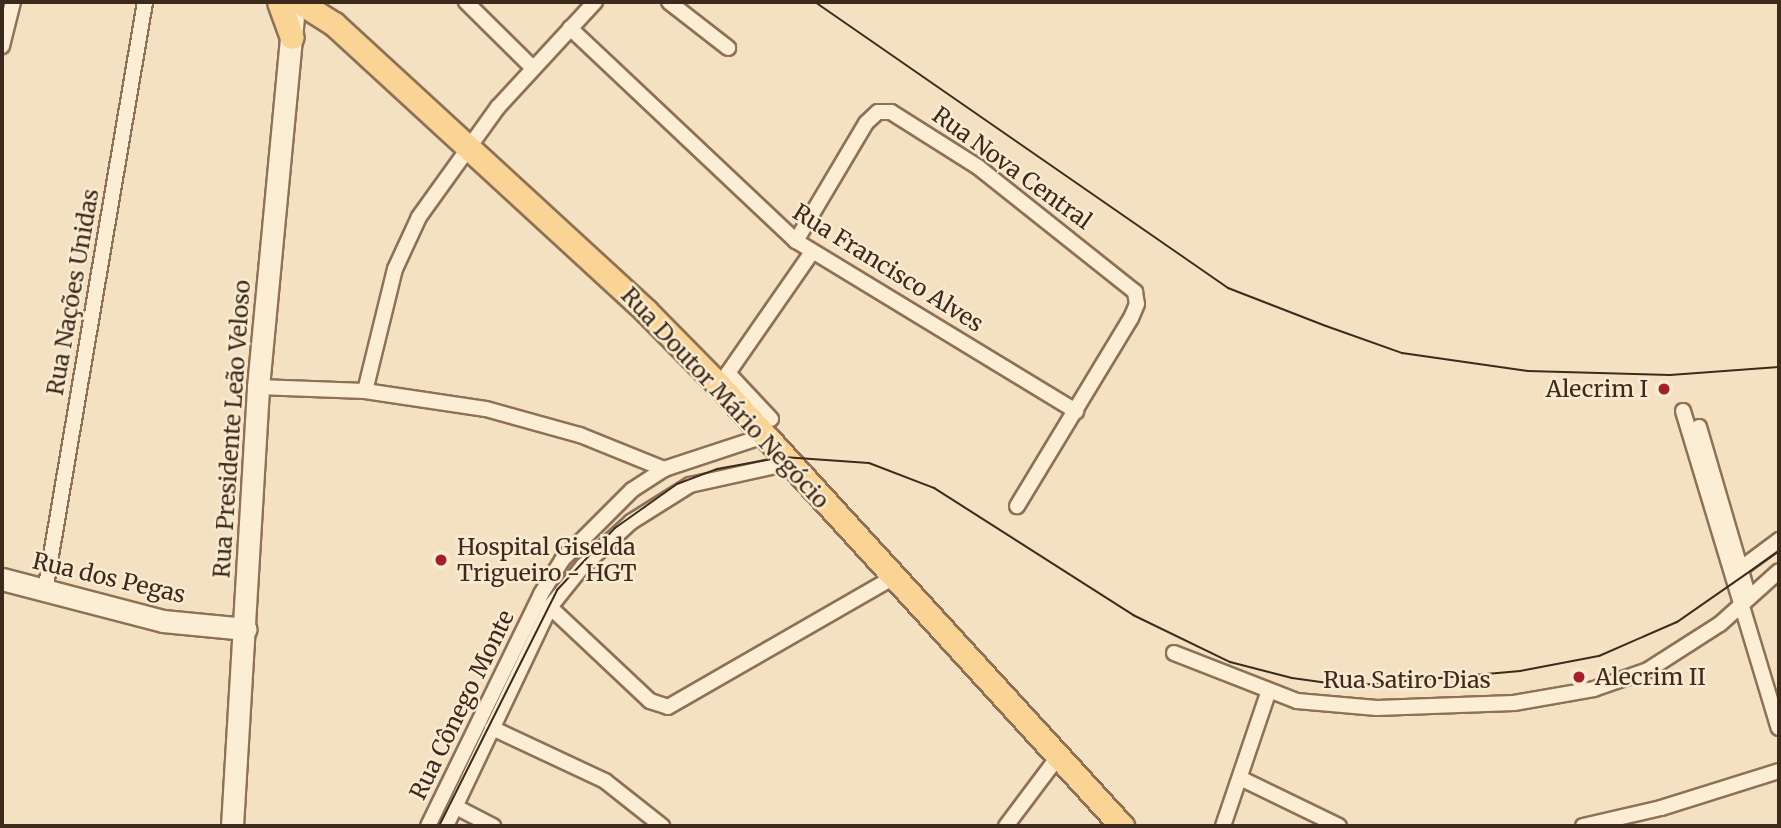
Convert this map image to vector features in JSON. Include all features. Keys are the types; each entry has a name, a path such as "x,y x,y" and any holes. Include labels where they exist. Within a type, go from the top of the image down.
{"main road":[{"path":"279,2 292,37"},
{"path":"292,37 308,7"},
{"name":"Rua Presidente Leão Veloso","path":"232,826 246,629 258,387 292,37 308,7"},
{"name":"Rua Doutor Mário Negócio","path":"308,7 334,24 646,311 768,428 789,463 1122,826"},
{"name":"Rua dos Pegas","path":"2,579 163,621 246,629"}],"street":[{"path":"2,46 13,2"},
{"name":"Rua Nações Unidas","path":"45,591 145,2"},
{"path":"466,2 533,68"},
{"path":"365,391 400,253 467,146 533,68 595,2"},
{"path":"670,2 728,48"},
{"name":"Rua Francisco Alves","path":"570,28 796,241 1076,411"},
{"name":"Rua Nova Central","path":"796,241 866,123 884,111 907,120 1017,195 1135,292 1137,304 1076,411"},
{"path":"768,428 728,373 729,368 812,252"},
{"path":"258,387 365,391 486,409 580,435 664,469"},
{"path":"1017,506 1076,411"},
{"path":"1683,411 1745,602 1779,728"},
{"name":"Rua Cônego Monte","path":"428,826 549,579 601,519 632,490 664,469 768,428"},
{"path":"1699,428 1740,569 1745,602"},
{"name":"Rua Cônego Monte","path":"446,826 550,607 615,534 669,496 707,478 789,463"},
{"path":"1740,569 1779,540"},
{"name":"Rua Satiro Dias","path":"1174,653 1268,693 1309,702 1422,708 1481,706 1618,683 1674,655 1745,602 1779,571"},
{"path":"550,607 650,701 668,707 892,578"},
{"path":"1223,826 1268,693"},
{"path":"492,728 605,781 662,826"},
{"path":"1006,826 1057,758"},
{"path":"1583,826 1661,808 1779,771"},
{"path":"1240,778 1339,826"},
{"path":"456,807 494,826"}],"tram line":[{"path":"815,2 1228,288 1326,326 1402,353 1528,371 1670,375 1779,367"},
{"path":"439,826 557,590 615,528 677,484 717,469 783,457 869,463 934,488 1133,615 1230,662 1292,678 1349,686 1520,671 1599,656 1677,622 1779,551"}],"place":[{"name":"Alecrim I","path":"1664,389"},
{"name":"Hospital Giselda Trigueiro - HGT","path":"441,560"},
{"name":"Alecrim II","path":"1579,677"}]}
